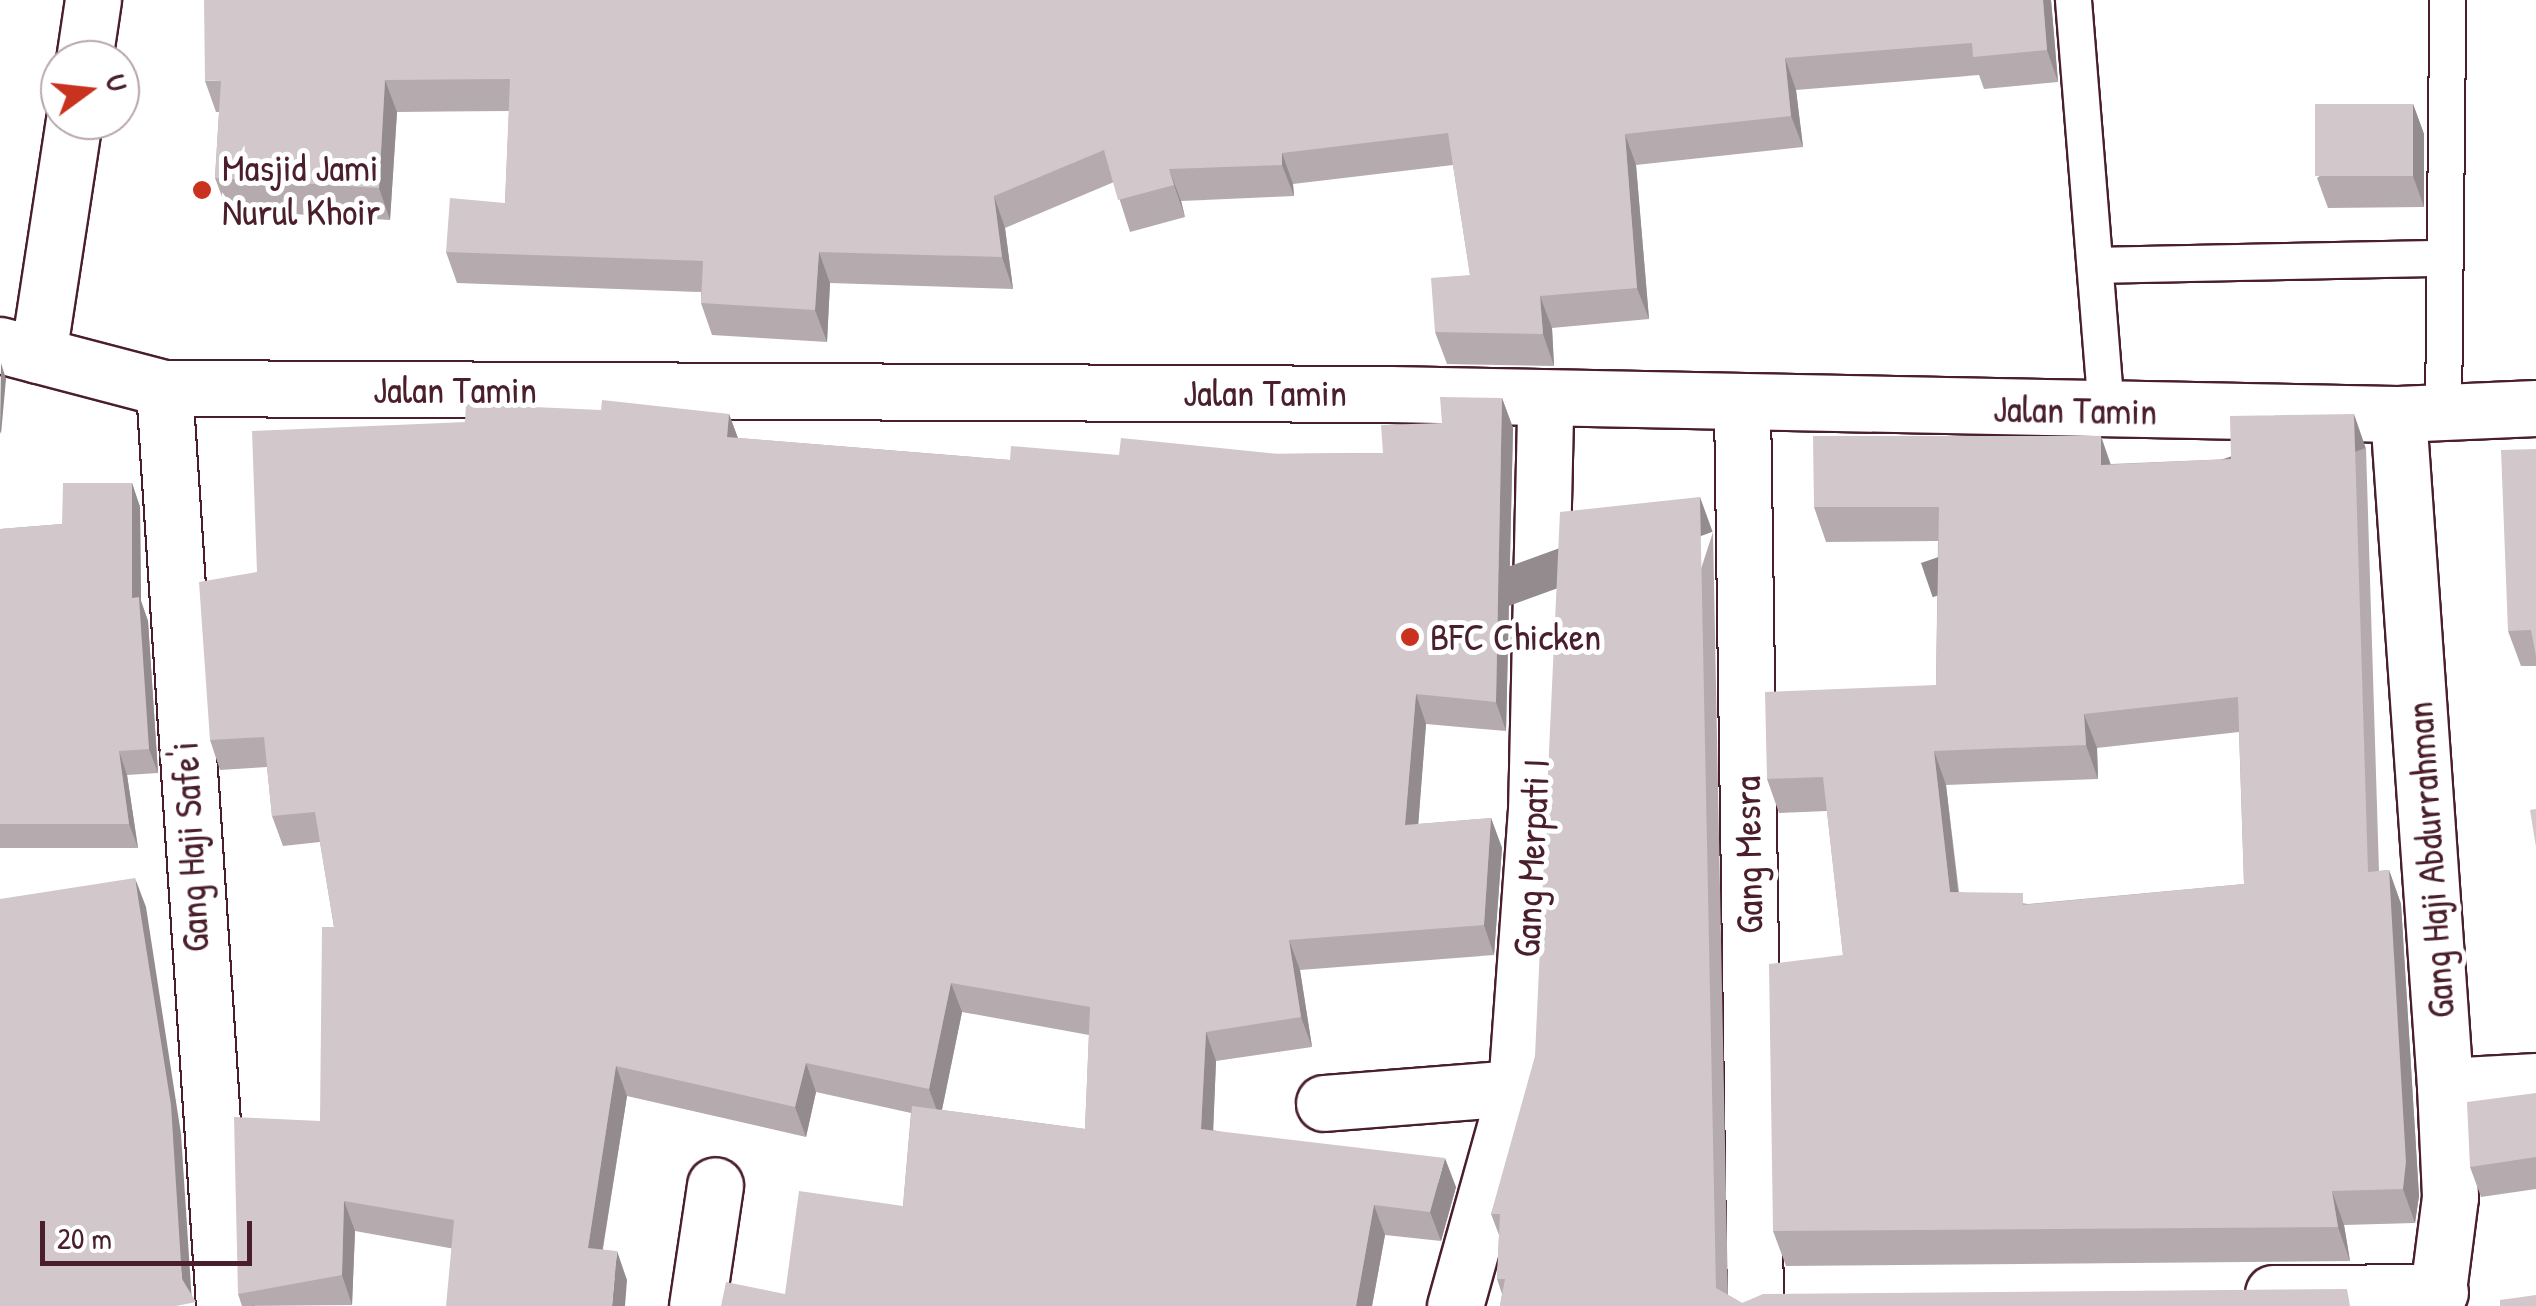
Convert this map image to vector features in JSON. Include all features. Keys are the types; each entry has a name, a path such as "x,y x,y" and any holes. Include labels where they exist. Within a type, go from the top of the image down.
{"street":[{"path":"87,40 93,0"},
{"path":"19,350 69,140"},
{"name":"Jalan Tamin","path":"19,350 164,388 1545,401 2106,411 2421,413 2536,408"},
{"name":"Gang Haji Safe'i","path":"164,388 224,1306"},
{"name":"Gang Merpati I","path":"1456,1306 1516,1088 1536,812 1545,401"},
{"name":"Gang Mesra","path":"1742,404 1755,1302"},
{"name":"Gang Haji Abdurrahman","path":"2421,413 2450,1197 2438,1299"},
{"path":"2445,1086 2536,1080"},
{"path":"1324,1103 1516,1088"},
{"path":"697,1306 714,1185"},
{"path":"2225,1294 2438,1299"},
{"path":"1755,1302 1814,1297"}],"lane":[{"path":"2073,0 2106,411"},
{"path":"2421,413 2439,258 2447,0"},
{"path":"2097,265 2439,258"}],"building":[{"path":"204,0 2043,0 2047,50 1973,57 1972,43 1785,58 1791,116 1625,134 1637,288 1540,296 1543,334 1435,332 1431,278 1470,275 1448,133 1282,153 1282,165 1169,169 1174,185 1118,200 1104,150 994,196 1002,257 819,252 815,310 701,303 703,261 446,252 450,198 505,203 510,79 385,80 379,188 215,178 221,80 205,81"},
{"path":"2315,104 2413,104 2413,176 2315,176"},
{"path":"1440,397 1502,398 1496,702 1416,694 1405,825 1491,818 1484,925 1289,940 1301,1017 1206,1032 1201,1129 1445,1158 1430,1212 1374,1205 1356,1306 721,1306 726,1282 785,1294 799,1191 903,1206 912,1106 1085,1129 1090,1007 951,983 929,1089 806,1063 795,1107 616,1066 588,1248 617,1251 612,1306 446,1306 454,1220 344,1201 342,1275 238,1294 234,1117 320,1121 322,927 334,927 315,812 272,816 264,737 210,740 199,582 257,572 252,431 465,422 466,404 601,410 602,400 729,414 727,437 1010,460 1011,446 1119,455 1121,438 1278,454 1383,453 1381,425 1442,423"},
{"path":"2354,414 2368,872 2389,870 2406,1162 2403,1189 2332,1191 2338,1227 1773,1231 1769,964 1843,955 1823,777 1767,779 1765,692 1936,685 1939,507 1814,507 1813,436 2101,436 2101,465 2231,459 2230,416","holes":["2238,697 2244,884 2023,905 2023,893 1950,892 1934,751 2086,745 2084,714"]},
{"path":"2536,449 2536,656 2531,630 2508,631 2501,450"},
{"path":"63,483 132,483 132,598 139,597 149,749 119,751 129,824 0,824 0,529 62,524"},
{"path":"1700,497 1716,1288 1742,1303 1763,1294 2347,1289 2350,1306 1500,1306 1505,1279 1497,1279 1500,1214 1491,1214 1535,1056 1560,512"},
{"path":"2536,809 2536,847 2530,810"},
{"path":"135,878 171,1105 182,1279 196,1302 176,1306 0,1306 0,899"},
{"path":"2536,1093 2536,1157 2470,1167 2467,1102"},
{"path":"2536,1295 2536,1306 2500,1306 2500,1300"}],"place":[{"name":"Masjid Jami Nurul Khoir","path":"202,190"},
{"name":"BFC Chicken","path":"1410,637"}]}
